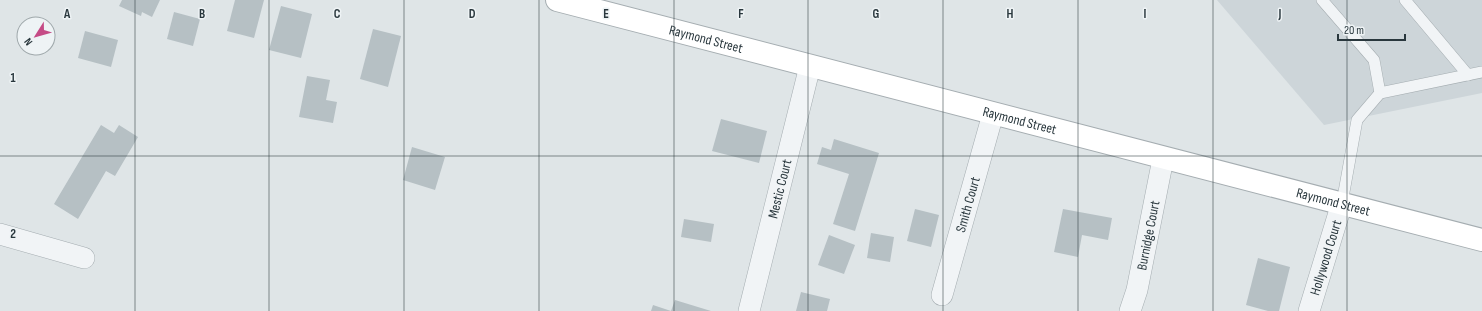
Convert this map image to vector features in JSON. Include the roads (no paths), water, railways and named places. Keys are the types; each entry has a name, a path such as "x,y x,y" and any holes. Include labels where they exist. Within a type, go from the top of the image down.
{"street":[{"name":"Raymond Street","path":"557,0 1482,240"},
{"name":"Mestic Court","path":"748,311 810,66"},
{"name":"Smith Court","path":"942,295 993,114"},
{"name":"Burnidge Court","path":"1130,311 1137,290 1163,158"},
{"name":"Hollywood Court","path":"1309,311 1342,203"},
{"path":"0,234 84,258"}],"lane":[{"path":"1322,0 1374,60 1380,93"},
{"path":"1405,0 1468,75"},
{"path":"1342,203 1357,120 1380,93 1482,72"}]}
